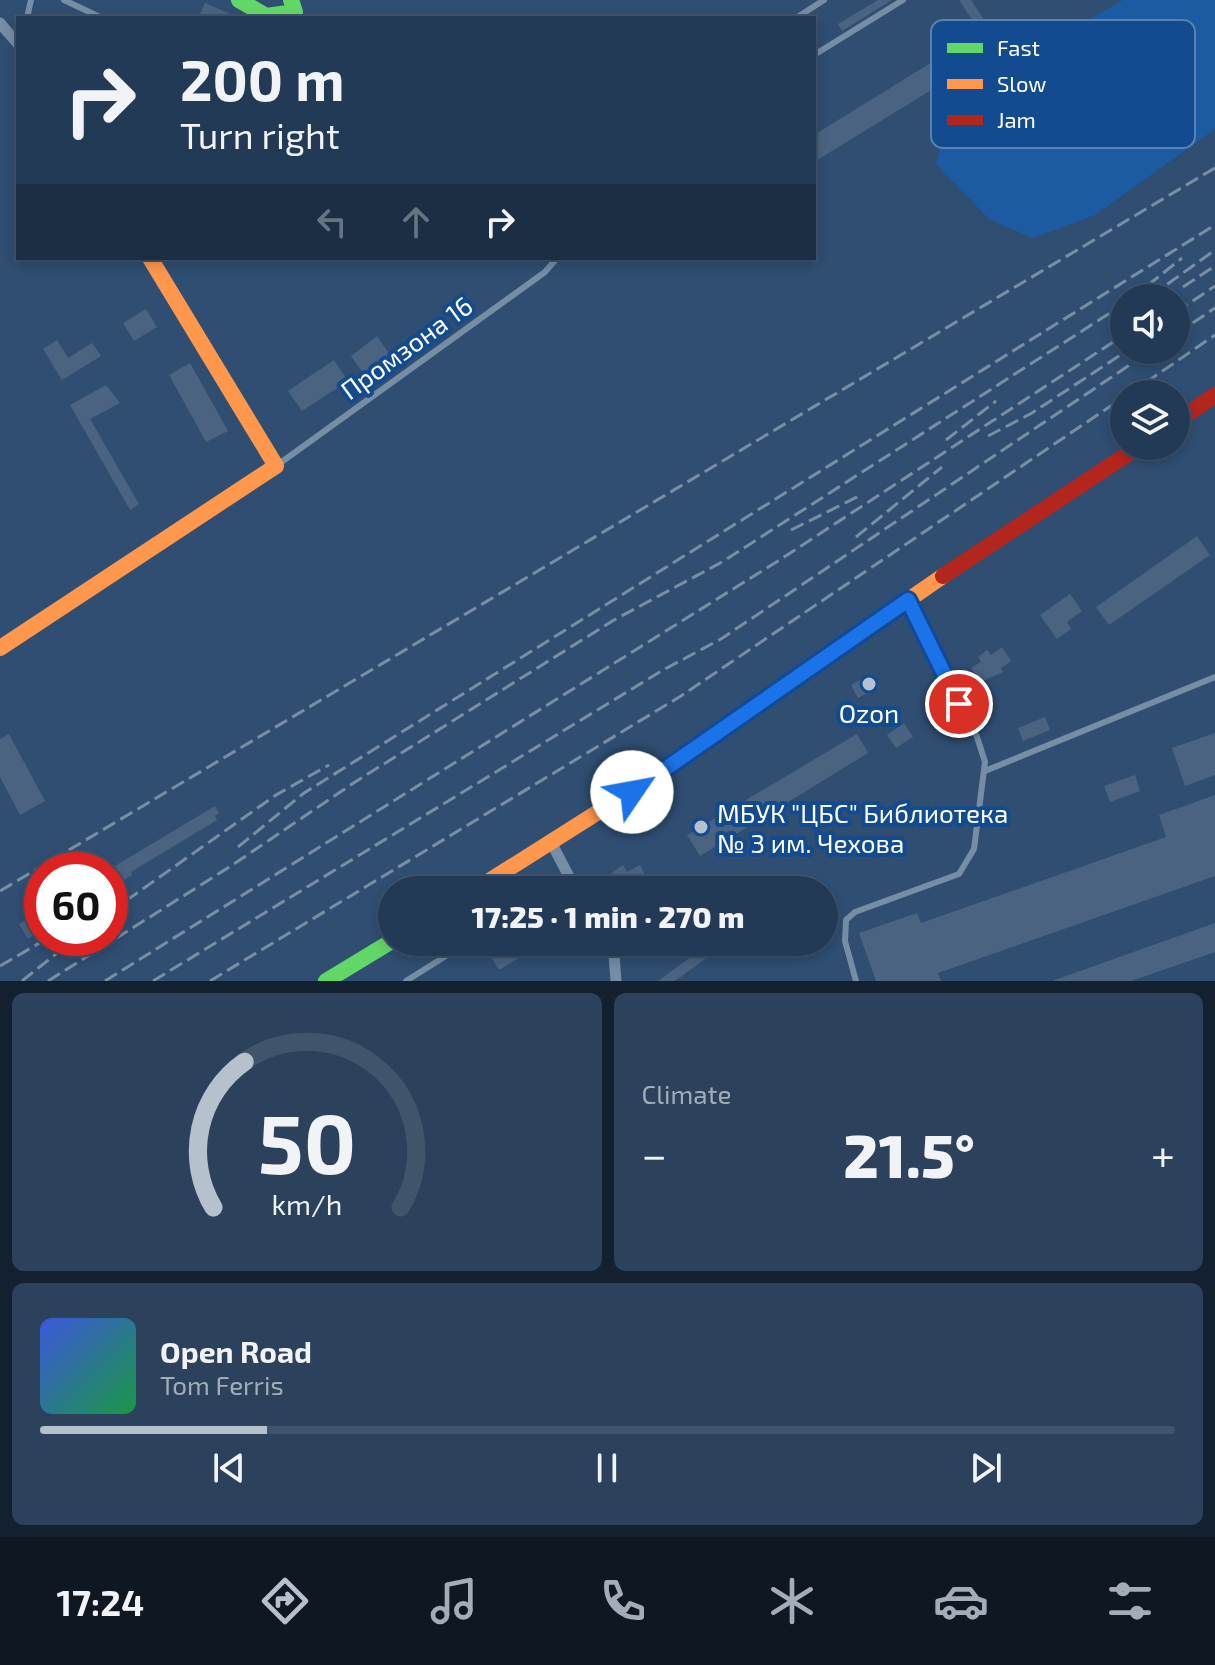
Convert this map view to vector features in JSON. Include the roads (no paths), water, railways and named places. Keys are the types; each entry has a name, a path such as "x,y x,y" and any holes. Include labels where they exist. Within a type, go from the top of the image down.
{"main road":[{"path":"239,0 266,16 295,12 291,0"},
{"path":"0,648 276,466 151,260"},
{"path":"1190,412 1215,395"},
{"path":"498,876 705,744 908,600 1119,460"},
{"path":"326,981 378,949"}],"street":[{"path":"0,23 16,42"},
{"path":"552,844 568,876"},
{"path":"614,956 616,981"}],"lane":[{"path":"64,0 98,16"},
{"path":"799,16 824,0"},
{"path":"816,54 903,0"},
{"name":"Промзона 16","path":"276,466 545,272 555,260"},
{"path":"856,981 845,941 846,920 855,912 959,874 974,849 985,771 977,737 908,600"},
{"path":"985,771 1215,677"},
{"path":"406,981 446,956"}],"railway":[{"path":"0,891 1215,168"},
{"path":"238,847 304,793 1215,225"},
{"path":"1168,284 1215,250"},
{"path":"1150,284 1182,258"},
{"path":"1188,284 1215,266"},
{"path":"1190,303 1215,286"},
{"path":"1190,325 1215,308"},
{"path":"48,981 231,866 355,782 614,620 722,562 1110,313"},
{"path":"1149,380 1215,335"},
{"path":"105,981 778,561 1110,344"},
{"path":"988,436 1032,413 1110,362"},
{"path":"153,981 663,670 721,639 1131,364"},
{"path":"946,440 996,401"},
{"path":"210,981 681,696 1110,406"},
{"path":"856,537 942,467"},
{"path":"791,530 859,496"},
{"path":"128,899 276,795 329,765"},
{"path":"0,966 24,952"},
{"path":"22,981 53,956"}],"place":[{"name":"Ozon","path":"869,684"},
{"name":"МБУК \"ЦБС\" Библиотека № 3 им. Чехова","path":"701,827"}]}
